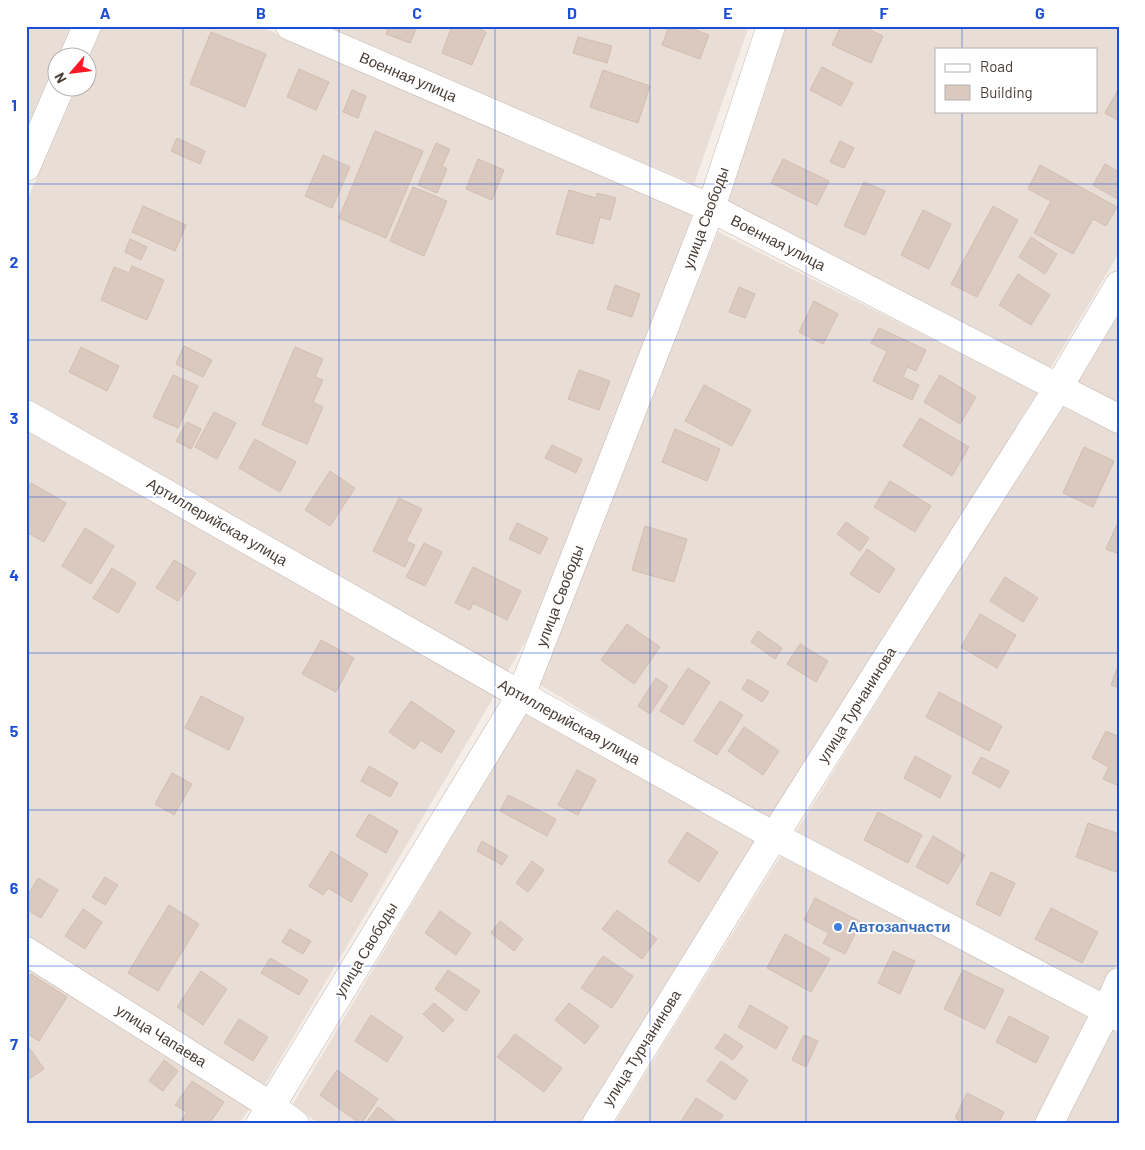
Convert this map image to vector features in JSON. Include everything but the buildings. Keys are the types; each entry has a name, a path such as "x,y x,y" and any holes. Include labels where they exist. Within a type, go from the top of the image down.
{"street":[{"path":"77,48 87,26"},
{"name":"Военная улица","path":"290,26 711,208 1119,418"},
{"name":"улица Свободы","path":"265,1115 521,695 711,208 771,26"},
{"path":"26,167 56,98"},
{"name":"улица Турчанинова","path":"596,1124 774,836 1058,388 1119,285"},
{"name":"Артиллерийская улица","path":"26,414 521,695 774,836 1112,1014"},
{"name":"улица Чапаева","path":"26,951 265,1115 295,1124"},
{"path":"1050,1124 1112,1014 1119,982"}],"shaded area":[{"path":"26,26 72,26 63,48 48,48 48,82 26,135"},
{"path":"102,26 259,26 694,210 607,447 527,639 507,672 26,400 26,203 72,98 98,98 98,48 93,48"},
{"path":"322,26 749,26 694,184"},
{"path":"786,26 1119,26 1119,253 1050,369 726,204"},
{"path":"718,232 1038,392 769,824 537,683"},
{"path":"1119,314 1119,404 1077,383"},
{"path":"1061,406 1119,434 1119,958 1102,998 794,835"},
{"path":"26,423 495,695 262,1090 26,938"},
{"path":"529,707 757,839 584,1124 319,1124 293,1104"},
{"path":"783,852 1092,1017 1038,1124 614,1124"},
{"path":"26,962 249,1109 239,1124 26,1124"},
{"path":"1113,1026 1119,1028 1119,1124 1064,1124"}],"place":[{"name":"Автозапчасти","path":"838,927"}]}
